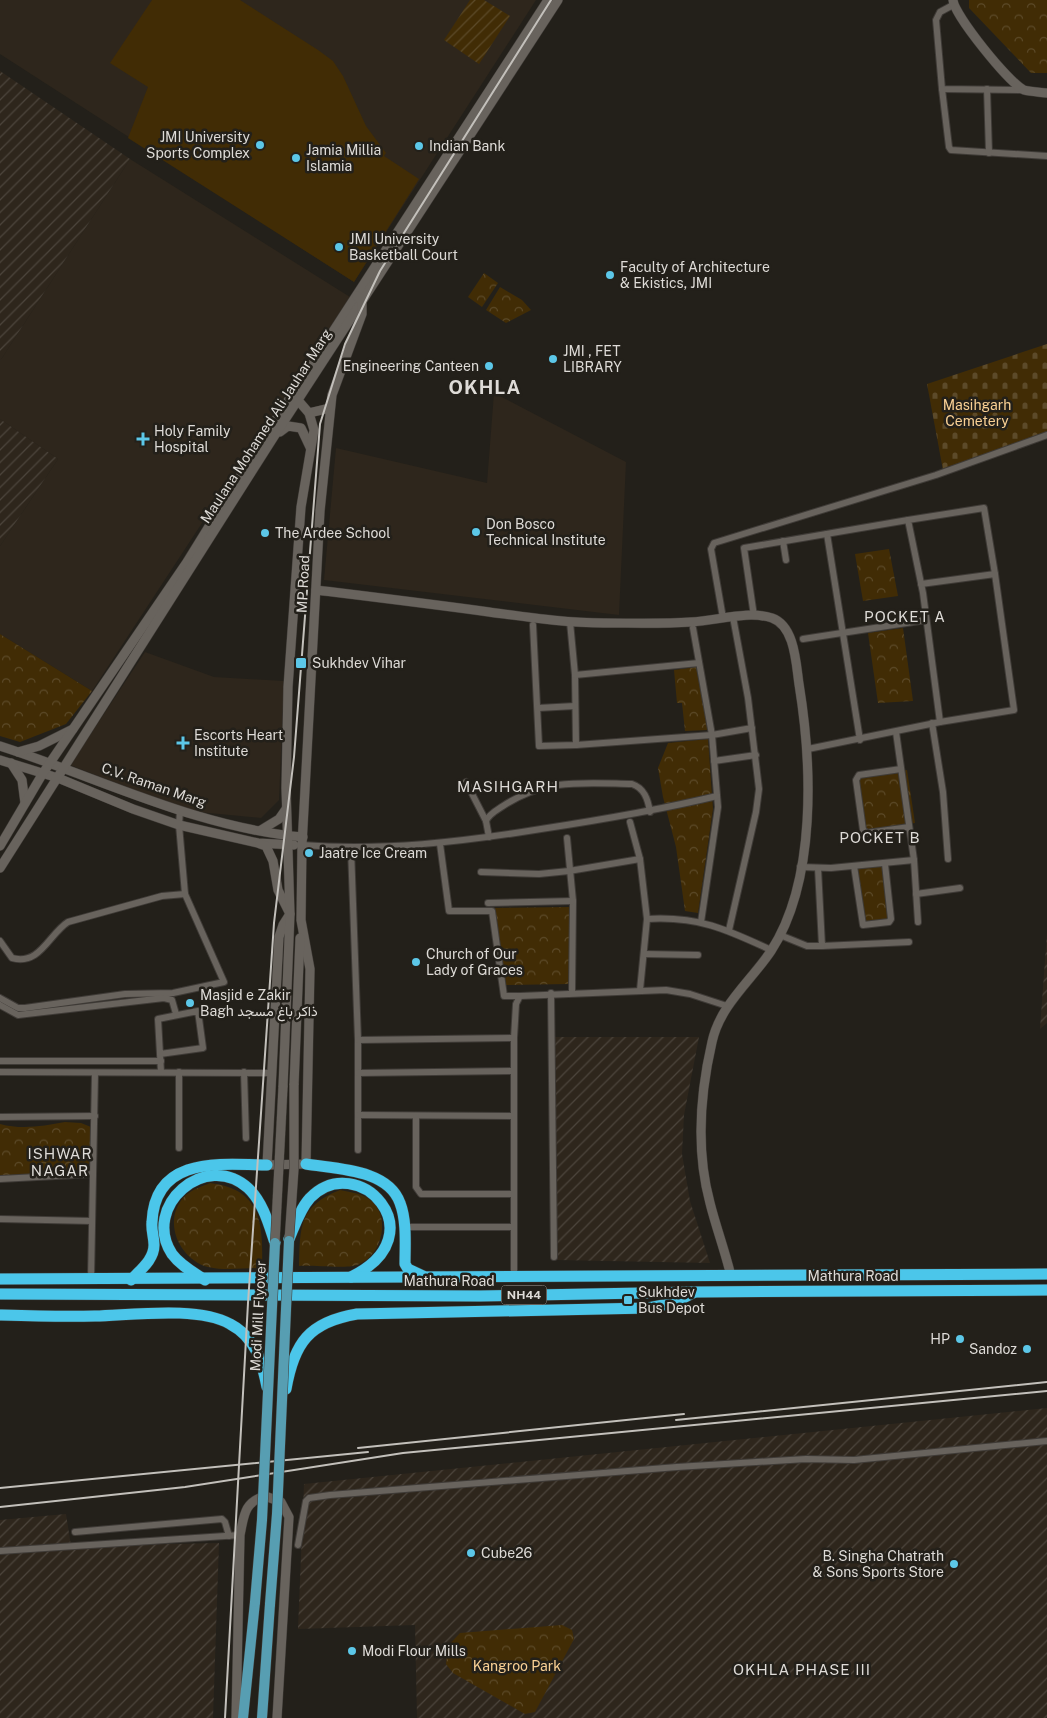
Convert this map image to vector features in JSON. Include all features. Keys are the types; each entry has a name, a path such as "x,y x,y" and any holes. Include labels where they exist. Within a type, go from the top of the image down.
{"highway":[{"path":"306,1164 365,1174 383,1182 394,1192 401,1204 406,1264 413,1273 427,1278"},
{"path":"130,1280 146,1264 151,1254 154,1245 152,1222 154,1207 160,1193 176,1177 188,1169 202,1165 267,1165"},
{"path":"205,1280 179,1262 167,1244 164,1222 171,1200 178,1191 196,1179 218,1176 234,1180 248,1188 261,1207 276,1243"},
{"path":"288,1241 304,1205 316,1192 331,1185 356,1185 378,1198 389,1221 387,1246 375,1262 347,1279"},
{"name":"Mathura Road","path":"0,1279 205,1280 1047,1274"},
{"name":"Mathura Road","path":"0,1294 480,1296 696,1292 1047,1290"},
{"path":"282,1408 289,1370 298,1346 312,1331 337,1317 357,1314 648,1308 674,1303 696,1292"},
{"path":"0,1315 53,1317 188,1313 220,1319 242,1332 258,1352 268,1397"}],"main road":[{"name":"Maulana Mohamed Ali Jauhar Marg","path":"0,846 43,774 187,562 360,298 516,56 548,0"},
{"name":"Maulana Mohamed Ali Jauhar Marg","path":"516,56 558,0"},
{"path":"953,2 984,49 1024,90 1047,93"},
{"name":"MP Road","path":"300,920 302,841 320,511 332,396 362,314 360,298"},
{"name":"Maulana Mohamed Ali Jauhar Marg","path":"0,868 56,778 76,752 273,438 295,398"},
{"name":"MP Road","path":"290,914 286,788 288,687 301,507 314,430 309,414 295,398"},
{"path":"309,414 330,408"},
{"path":"273,438 288,426 294,425 302,428 311,452"},
{"path":"316,590 570,622 692,622 754,616 775,619 783,625 788,634 795,660 808,749 808,807 800,867 791,908 780,935 771,950 726,1006 712,1039 700,1134 709,1203 731,1276"},
{"path":"18,752 47,742 76,728"},
{"name":"C.V. Raman Marg","path":"0,746 52,762 180,811 261,830 288,840"},
{"name":"C.V. Raman Marg","path":"0,760 56,778 132,809 179,824 258,843 288,840 302,841"},
{"path":"11,763 22,780 25,803"},
{"path":"261,830 286,811 286,788"},
{"path":"258,843 266,846 273,861 278,890 290,914 283,925 279,937 267,1165 306,1164 310,969 300,920"},
{"name":"Modi Mill Flyover","path":"243,1718 262,1520 290,914"},
{"name":"Modi Mill Flyover","path":"262,1718 277,1514 288,1241 294,1169 294,1085 300,920"},
{"path":"236,1718 240,1535 245,1511 256,1498 265,1496 273,1497 286,1508 289,1517 277,1718"}],"street":[{"path":"953,2 942,9 936,20 949,148 989,153 1047,156"},
{"path":"942,89 1024,90"},
{"path":"987,89 989,153"},
{"path":"723,618 711,549 712,544 936,475 1047,435"},
{"path":"754,616 744,548 984,508 1014,710 932,723 860,740 808,749"},
{"path":"908,520 921,584 940,722"},
{"path":"827,534 860,740"},
{"path":"783,541 786,560"},
{"path":"921,584 995,574"},
{"path":"729,930 756,812 759,789 752,728 733,617"},
{"path":"802,639 926,620"},
{"path":"570,622 575,675 576,745"},
{"path":"533,625 539,746 712,735 752,728"},
{"path":"693,628 712,735 718,807 701,922"},
{"path":"575,675 699,663"},
{"path":"538,708 575,706"},
{"path":"932,723 943,792 948,858"},
{"path":"896,732 914,860 918,922"},
{"path":"714,761 756,755"},
{"path":"901,769 860,775 856,780 863,830 867,833 909,827"},
{"path":"466,782 486,821 490,837"},
{"path":"486,821 493,812 524,793 560,783 632,784 638,786 644,792 650,812"},
{"path":"302,841 351,848 440,844 650,812 717,796"},
{"path":"0,998 18,1008 25,1008 125,994 173,993 224,982 185,894 179,824 180,811"},
{"path":"630,822 640,859 647,919 640,990"},
{"path":"567,838 573,901 572,993"},
{"path":"440,844 449,911 492,911 504,996 640,990 690,994 726,1006"},
{"path":"351,848 358,1040 358,1150"},
{"path":"480,872 539,874 569,872 640,859"},
{"path":"800,867 854,866 914,860"},
{"path":"854,866 863,925 889,922 891,919 885,864"},
{"path":"818,868 822,946"},
{"path":"916,894 960,888"},
{"path":"0,941 12,958 23,960 36,954 48,945 61,927 68,922 162,896 185,894"},
{"path":"488,903 573,901"},
{"path":"647,919 669,918 701,922 729,930 771,950"},
{"path":"780,935 807,946 909,942"},
{"path":"644,954 698,954"},
{"path":"551,993 554,1257"},
{"path":"514,1277 514,1038 516,1004 520,996"},
{"path":"0,1005 18,1015 164,998 172,1000 176,1014"},
{"path":"0,1061 160,1058 203,1048 198,1011 158,1019 160,1058 161,1072"},
{"path":"358,1040 514,1038"},
{"path":"358,1073 514,1071"},
{"path":"0,1072 272,1072"},
{"path":"179,1072 179,1148"},
{"path":"244,1072 246,1138"},
{"path":"91,1280 95,1073"},
{"path":"358,1115 416,1117 514,1116"},
{"path":"0,1117 95,1116"},
{"path":"416,1117 416,1187 420,1194 514,1194"},
{"path":"0,1179 93,1174"},
{"path":"0,1219 92,1221"},
{"path":"403,1227 514,1226"},
{"path":"298,1545 306,1501 310,1498 330,1495 806,1459 854,1460 1047,1441"},
{"path":"78,1546 76,1532 222,1519 225,1522 229,1536"},
{"path":"0,1551 240,1535"}],"shaded area":[{"name":"Jamia Millia Islamia","path":"0,0 536,0 354,282 0,54"},
{"path":"0,71 130,159 0,361"},
{"name":"Holy Family Hospital","path":"130,159 350,297 92,691 0,634 0,546 58,459 0,419 0,361"},
{"name":"Don Bosco Technical Institute","path":"494,393 626,462 619,615 324,580 336,448 487,483"},
{"path":"0,419 58,459 0,546"},
{"name":"Escorts Heart Institute","path":"145,652 214,677 284,681 279,800 261,818 188,811 70,765"},
{"path":"1047,933 1047,1023 1040,1029"},
{"path":"554,1037 699,1037 684,1115 682,1154 690,1201 710,1263 557,1260"},
{"path":"1047,1408 1047,1718 417,1718 415,1625 298,1629 304,1484"},
{"path":"66,1514 71,1546 219,1543 213,1718 0,1718 0,1520"}],"green space":[{"name":"JMI University Sports Complex","path":"152,0 240,0 318,50 333,61 343,76 366,126 386,153 384,156 419,179 354,282 128,138 148,87 110,63"},
{"path":"470,0 484,0 510,16 479,64 444,40"},
{"path":"969,0 1047,0 1047,73 1031,73 969,8"},
{"path":"484,273 498,283 482,307 468,297"},
{"path":"500,287 522,300 531,310 506,323 486,310"},
{"name":"Masihgarh Cemetery","path":"1047,344 1047,433 943,470 927,384"},
{"path":"889,549 898,596 863,601 855,554"},
{"path":"903,628 913,701 878,703 868,633"},
{"path":"0,634 92,691 66,724 20,742 0,736"},
{"path":"696,667 708,730 685,731 682,703 677,703 674,670"},
{"path":"708,739 713,809 698,913 685,911 676,847 663,797 658,768 668,743"},
{"path":"907,770 915,823 866,830 859,777"},
{"path":"884,863 890,919 863,924 855,864"},
{"path":"570,907 569,984 503,985 490,908"},
{"path":"65,1122 81,1123 91,1127 91,1160 83,1172 0,1176 0,1124 25,1127"},
{"path":"210,1183 227,1187 240,1193 250,1201 260,1224 262,1268 228,1269 208,1267 197,1263 181,1247 176,1237 174,1226 179,1204 186,1195"},
{"path":"340,1190 362,1195 376,1206 382,1225 378,1244 366,1260 357,1265 345,1267 299,1266 300,1240 304,1219 316,1203"},
{"name":"Kangroo Park","path":"562,1625 572,1630 574,1639 535,1712 525,1714 453,1673 446,1664 448,1646 460,1633"}],"railway":[{"path":"225,1718 248,1303 274,923 294,757 320,424 345,344 380,271 551,0"},
{"path":"676,1420 1047,1382"},
{"path":"0,1507 185,1487 403,1453 1047,1391"},
{"path":"358,1448 684,1414"},
{"path":"0,1488 368,1452"}],"place":[{"name":"JMI University Sports Complex","path":"260,145"},
{"name":"Indian Bank","path":"419,146"},
{"name":"Jamia Millia Islamia","path":"296,158"},
{"name":"JMI University Basketball Court","path":"339,247"},
{"name":"Faculty of Architecture & Ekistics, JMI","path":"610,275"},
{"name":"JMI , FET LIBRARY","path":"553,359"},
{"name":"Engineering Canteen","path":"489,366"},
{"name":"Holy Family Hospital","path":"143,439"},
{"name":"Don Bosco Technical Institute","path":"476,532"},
{"name":"The Ardee School","path":"265,533"},
{"name":"Sukhdev Vihar","path":"301,663"},
{"name":"Escorts Heart Institute","path":"183,743"},
{"name":"Jaatre Ice Cream","path":"309,853"},
{"name":"Church of Our Lady of Graces","path":"416,962"},
{"name":"Masjid e Zakir Bagh ذاکر باغ مسجد","path":"190,1003"},
{"name":"Sukhdev Bus Depot","path":"628,1300"},
{"name":"HP","path":"960,1339"},
{"name":"Sandoz","path":"1027,1349"},
{"name":"Cube26","path":"471,1553"},
{"name":"B. Singha Chatrath & Sons Sports Store","path":"954,1564"},
{"name":"Modi Flour Mills","path":"352,1651"}],"district":[{"name":"OKHLA","path":"485,387"},
{"name":"POCKET A","path":"905,617"},
{"name":"MASIHGARH","path":"508,787"},
{"name":"POCKET B","path":"880,838"},
{"name":"ISHWAR NAGAR","path":"60,1162"},
{"name":"OKHLA PHASE III","path":"802,1670"}]}
